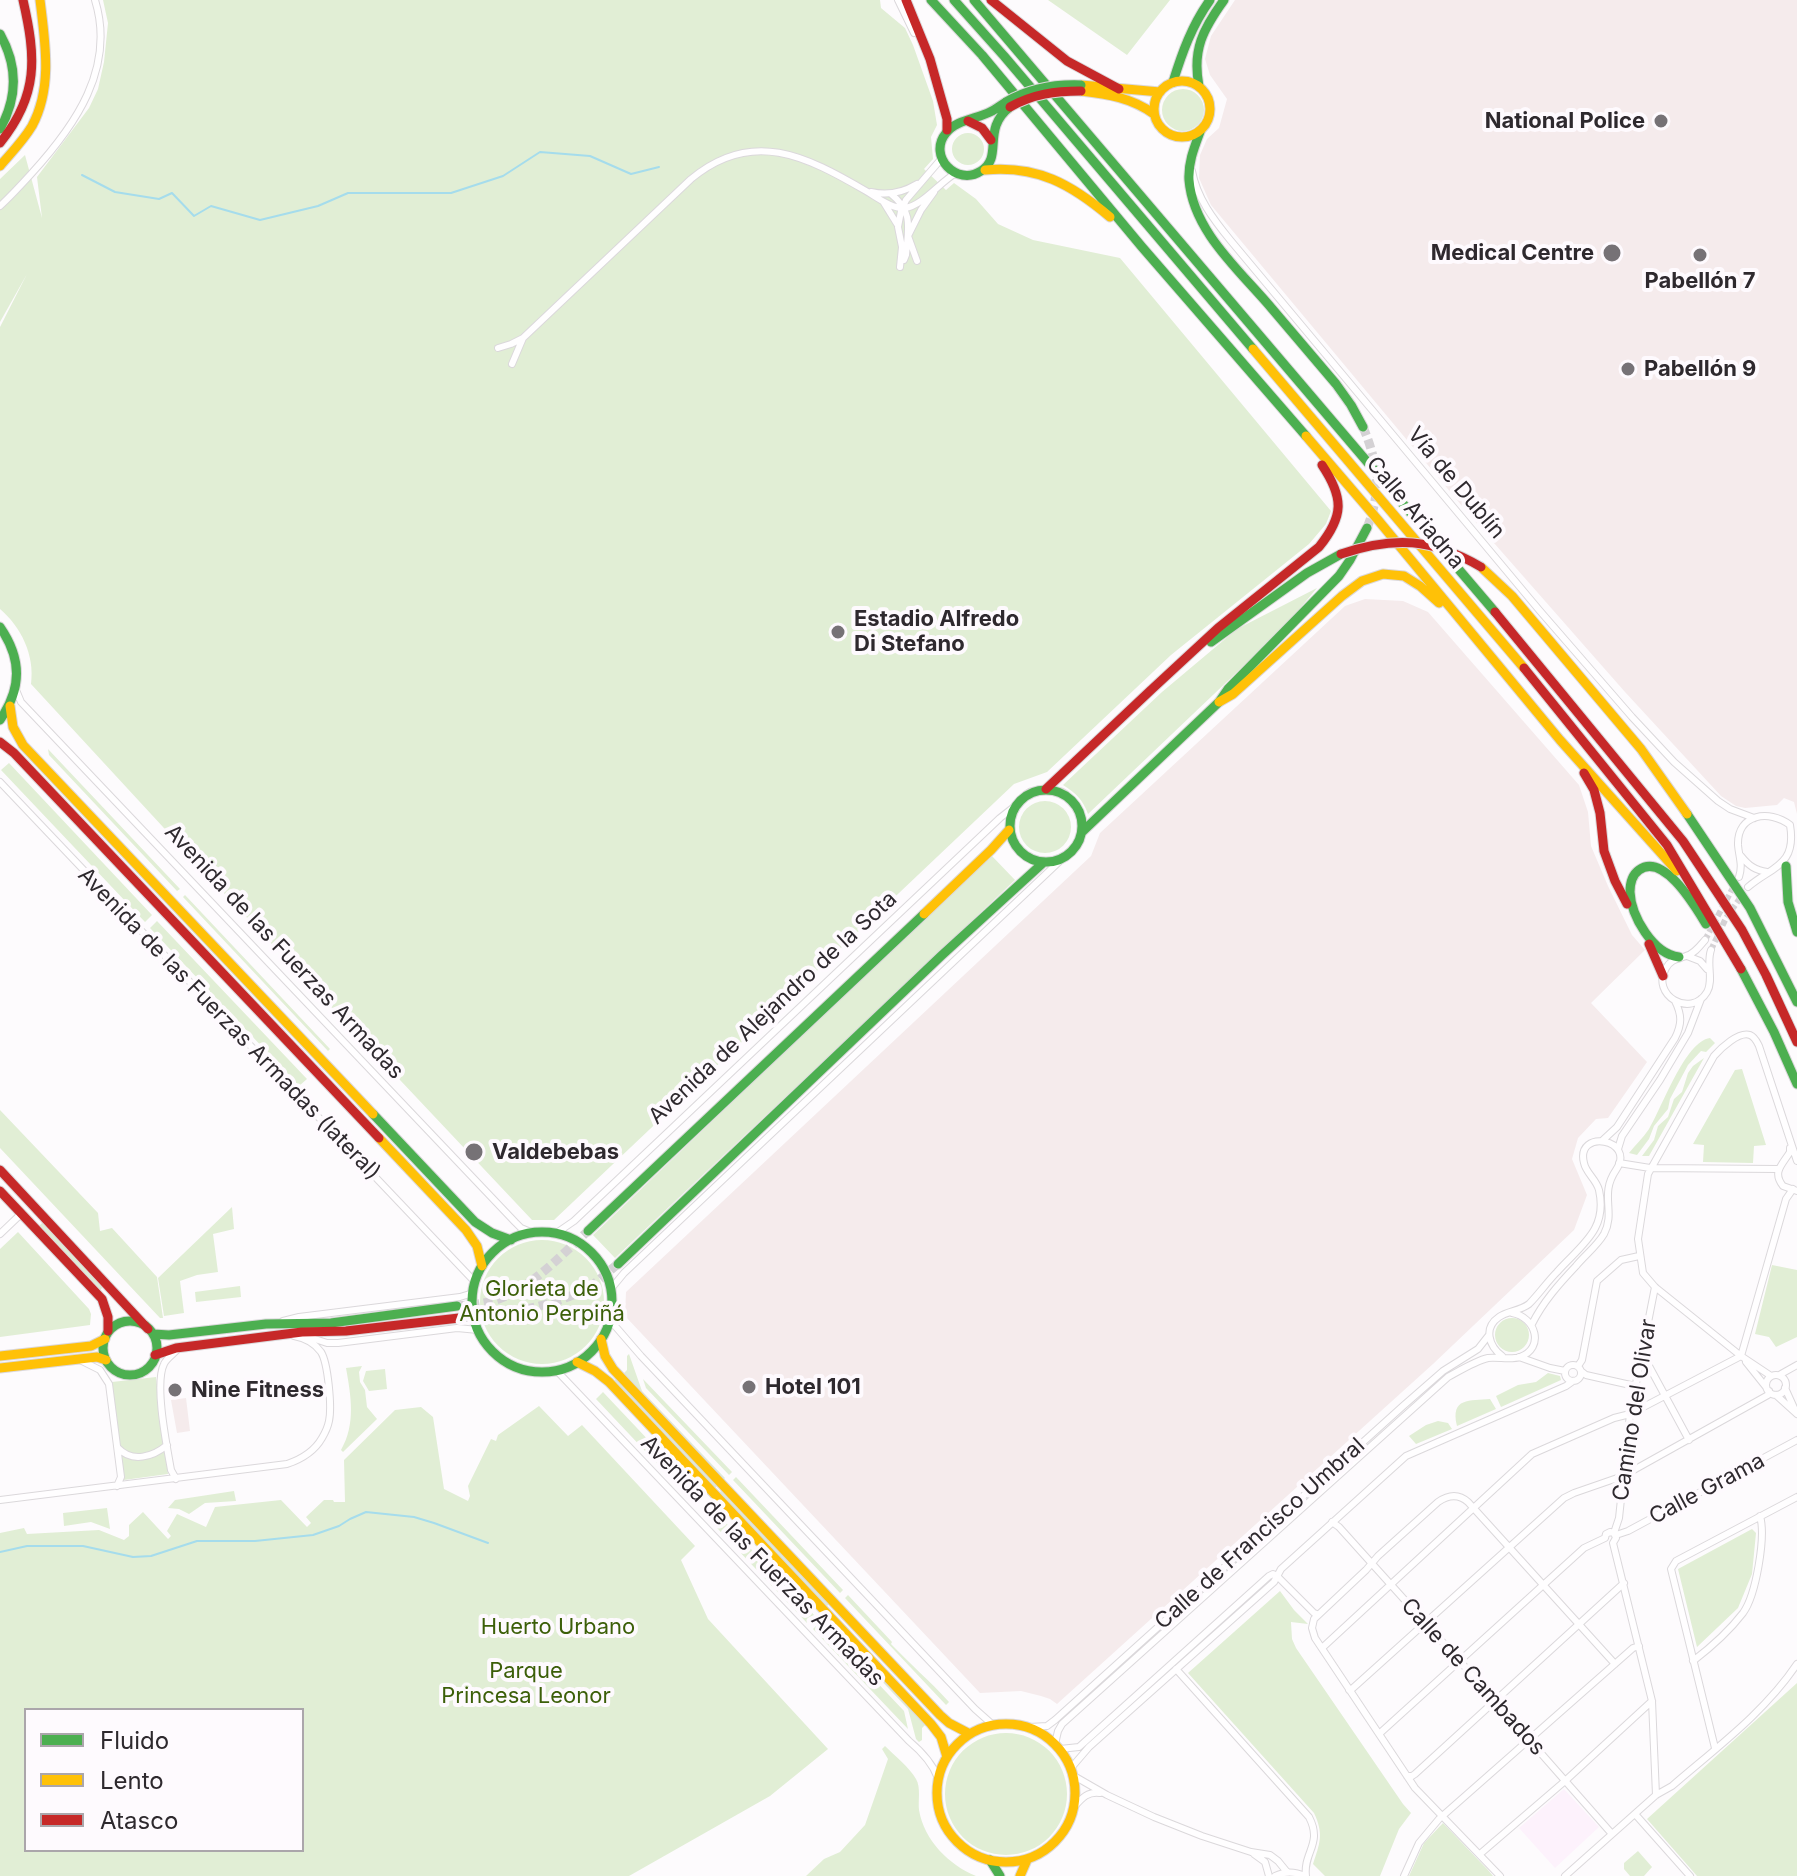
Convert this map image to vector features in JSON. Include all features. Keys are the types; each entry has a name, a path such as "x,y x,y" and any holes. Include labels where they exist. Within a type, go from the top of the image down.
{"main road":[{"path":"0,143 11,132 21,113 31,83 32,51 23,0"},
{"path":"0,166 19,145 37,117 43,100 46,65 40,0"},
{"path":"906,0 930,59 943,103 947,130 940,146 942,158 950,170 970,175 985,170 1018,168 1058,180 1089,198 1142,247"},
{"path":"931,0 982,55 1453,610 1499,669"},
{"name":"Calle Ariadna","path":"954,0 1545,693 1667,845 1737,961 1797,1084"},
{"name":"Calle Ariadna","path":"974,0 1498,614 1651,800 1692,853 1742,930 1797,1042"},
{"path":"991,0 1082,72 1119,89"},
{"path":"1173,82 1189,35 1210,0"},
{"path":"1224,0 1206,25 1195,65 1199,86 1211,108 1188,163 1188,182 1195,209 1206,230 1233,265 1336,384 1363,427"},
{"path":"0,34 12,59 15,85 9,114 0,129"},
{"path":"0,154 23,128 36,103 46,65"},
{"path":"1154,114 1160,92 1173,82 1187,81 1199,86"},
{"path":"947,130 1008,104 1034,88 1058,84 1145,106 1169,134 1184,138 1200,132"},
{"path":"1081,88 1160,92"},
{"path":"985,170 993,153 997,120 1008,104"},
{"path":"968,121 987,131 992,142"},
{"path":"1261,385 1327,472 1340,507 1331,533 1319,547 1218,628 1046,789 1028,794 1014,807 1009,830 1021,853 1044,862 1063,858 1077,844 1082,832 1219,702 1228,689 1339,576 1367,528"},
{"path":"1151,690 1272,597 1341,554 1378,543 1412,541 1446,549 1470,559 1512,596 1641,749 1750,908 1797,1002"},
{"path":"1219,702 1233,694 1353,587 1383,574 1404,576 1443,607 1694,891"},
{"path":"0,627 10,642 16,661 16,690 0,720"},
{"name":"Avenida de las Fuerzas Armadas","path":"10,706 10,722 15,734 33,756 475,1222 493,1235 511,1240"},
{"path":"0,742 14,753 466,1230 477,1246 482,1266"},
{"path":"1569,750 1594,790 1604,851 1615,881 1663,976"},
{"path":"1046,789 1066,795 1075,805 1081,818 1082,832"},
{"name":"Avenida de Alejandro de la Sota","path":"588,1231 980,861 1009,830"},
{"path":"618,1264 1044,862"},
{"path":"1786,866 1788,902 1797,932"},
{"path":"1683,957 1669,955 1655,944 1632,906 1628,892 1630,881 1634,874 1644,868 1660,869 1685,894 1774,1032"},
{"path":"0,1170 136,1314 156,1341 155,1355 147,1368 133,1375 121,1373 106,1360 97,1357 0,1368"},
{"path":"0,1191 102,1299 108,1317 103,1348 106,1360"},
{"path":"533,1233 555,1234 573,1240 592,1254 606,1274 611,1308 601,1339 591,1352 577,1362 556,1370 535,1372 508,1363 488,1347 478,1330 473,1312 473,1293 482,1266 497,1248 533,1233"},
{"path":"0,1356 91,1346 117,1324 126,1322 137,1322 150,1332 169,1335 274,1323 331,1323 457,1306"},
{"path":"155,1355 169,1349 287,1334 346,1331 459,1318"},
{"name":"Avenida de las Fuerzas Armadas","path":"601,1339 605,1356 613,1369 940,1715 970,1734"},
{"name":"Avenida de las Fuerzas Armadas","path":"577,1362 609,1382 931,1724 943,1741 947,1757"},
{"path":"1013,1723 1029,1727 1058,1746 1072,1772 1076,1791 1070,1823 1046,1851 1027,1860 1005,1863 990,1860 968,1851 948,1831 938,1806 938,1778 947,1757 962,1740 980,1728 1013,1723"},
{"path":"990,1860 1000,1876"},
{"path":"1020,1876 1027,1860"}],"street":[{"path":"0,206 44,160 83,107 102,43 95,0"},
{"path":"898,0 928,62 943,103"},
{"path":"498,348 523,338 691,179 726,156 748,151 775,151 800,157 882,201 904,208 919,202 956,173"},
{"name":"Vía de Dublín","path":"1190,153 1194,181 1209,213 1540,611 1674,762 1718,801 1754,818"},
{"path":"898,227 906,200 942,158"},
{"path":"865,190 891,194 923,180"},
{"path":"906,255 917,261 908,236 921,210 939,186"},
{"path":"882,201 898,227 902,247 900,267 906,255 908,214 902,203 891,194"},
{"path":"512,364 523,338"},
{"name":"Avenida de las Fuerzas Armadas","path":"16,690 21,702 515,1222 533,1233"},
{"name":"Avenida de las Fuerzas Armadas (lateral)","path":"0,782 475,1282"},
{"name":"Avenida de Alejandro de la Sota","path":"555,1234 574,1221 1014,807"},
{"path":"1739,877 1741,856 1738,845 1745,824 1754,818 1770,815 1794,828 1796,849 1786,866 1769,872 1758,871 1741,856"},
{"path":"610,1290 1063,858"},
{"path":"1748,887 1769,872"},
{"path":"1701,999 1686,1004 1675,1001 1665,992 1663,976 1669,963 1683,957 1705,940"},
{"path":"1532,1324 1545,1301 1598,1243 1605,1231 1607,1190 1619,1163 1618,1150 1622,1136 1688,1033 1709,986 1711,950"},
{"path":"1683,957 1700,961 1709,972"},
{"path":"1603,1141 1619,1124 1675,1038 1681,1019 1675,1001"},
{"path":"1797,1161 1759,1046 1750,1035 1735,1039 1714,1056 1650,1168 1638,1239 1643,1273 1655,1287 1741,1356 1771,1376 1780,1376 1797,1365"},
{"path":"1619,1163 1650,1168 1764,1170 1779,1166 1790,1152 1788,1136"},
{"path":"1565,1371 1519,1357 1502,1356 1493,1347 1489,1335 1499,1317 1529,1304 1595,1231 1600,1214 1600,1197 1596,1182 1583,1162 1585,1151 1592,1143 1603,1141 1618,1150"},
{"path":"1322,1648 1532,1454 1630,1414 1741,1356 1786,1199 1788,1187 1779,1166"},
{"path":"1764,1170 1788,1187"},
{"path":"1590,1173 1602,1177 1613,1174"},
{"path":"0,1234 21,1214"},
{"path":"1580,1374 1597,1281 1621,1260 1639,1256"},
{"name":"Camino del Olivar","path":"1655,1287 1630,1414 1619,1518 1614,1537 1652,1701 1656,1795"},
{"path":"274,1323 473,1293"},
{"path":"1512,1313 1520,1314 1532,1324 1541,1363"},
{"path":"609,1319 993,1725"},
{"path":"287,1334 338,1343 457,1328 478,1330"},
{"path":"0,1500 287,1464 306,1456 321,1441 329,1421 324,1357 309,1340 287,1334"},
{"name":"Calle de Francisco Umbral","path":"1029,1727 1047,1726 1055,1720 1403,1406 1443,1371 1478,1349 1489,1335"},
{"path":"1519,1357 1534,1342"},
{"path":"176,1479 171,1470 160,1379 165,1361 183,1347"},
{"path":"1642,1353 1689,1440"},
{"name":"Calle de Francisco Umbral","path":"1072,1772 1079,1757 1274,1582 1277,1576 1269,1576 1079,1747 1058,1746 1058,1731 1062,1724 1448,1377 1483,1359 1502,1356"},
{"path":"1741,1356 1770,1391 1797,1414"},
{"path":"75,1359 96,1366 109,1384 121,1477 117,1486"},
{"path":"1565,1371 1571,1365 1580,1374"},
{"name":"Avenida de las Fuerzas Armadas","path":"556,1370 918,1748 938,1778"},
{"path":"1565,1371 1567,1378 1580,1374 1635,1386"},
{"path":"1317,1614 1277,1576 1332,1522 1408,1455 1552,1392 1580,1374"},
{"path":"1770,1391 1767,1381 1771,1376"},
{"path":"1780,1376 1797,1414"},
{"path":"1770,1391 1781,1393 1785,1386 1794,1383"},
{"path":"1349,1690 1564,1498 1623,1476 1768,1395 1770,1391"},
{"name":"Calle Grama","path":"1614,1537 1797,1440"},
{"path":"118,1448 124,1454 135,1457 153,1455 167,1445"},
{"path":"1500,1876 1415,1788 1315,1638 1312,1628 1314,1619 1444,1498 1458,1496 1465,1499 1615,1664"},
{"path":"1715,1748 1671,1569 1676,1561 1797,1497"},
{"path":"1693,1661 1744,1612 1758,1565 1762,1534 1760,1516"},
{"name":"Calle de Cambados","path":"1332,1522 1391,1584 1612,1834"},
{"path":"1379,1734 1584,1548 1605,1538 1609,1543 1614,1537"},
{"path":"1407,1776 1415,1774 1624,1583"},
{"path":"1404,1876 1422,1838 1446,1812 1639,1646"},
{"path":"1565,1876 1779,1690 1797,1664"},
{"path":"1072,1772 1107,1795 1154,1817 1251,1852 1265,1862 1272,1876 1287,1872 1305,1876 1315,1837 1309,1817 1176,1669"},
{"path":"1480,1854 1652,1701"},
{"path":"1074,1807 1087,1794 1107,1795"},
{"path":"1635,1814 1690,1876"},
{"path":"1251,1852 1270,1855 1287,1872"}],"shaded area":[{"path":"1235,0 1797,0 1797,814 1794,802 1784,798 1777,805 1745,808 1721,796 1472,518 1211,205 1199,178 1200,155 1207,139 1219,128 1227,99 1210,75 1205,59 1211,36"},
{"path":"1365,599 1403,601 1428,612 1579,785 1588,812 1591,846 1632,935 1645,950 1591,1003 1647,1062 1608,1118 1596,1119 1578,1138 1572,1159 1587,1195 1574,1230 1433,1364 1057,1704 1021,1691 980,1693 625,1316 626,1292 1091,856 1100,833 1345,606"},
{"path":"186,1398 190,1431 177,1433 171,1400"},
{"path":"1564,1789 1599,1827 1555,1868 1519,1828"}],"green space":[{"path":"103,0 880,0 881,8 905,28 933,101 937,125 931,137 933,159 924,169 946,190 954,183 976,199 998,224 1033,240 1120,258 1331,511 1326,524 1309,544 1171,655 1047,772 1014,784 554,1220 532,1220 31,684 31,663 25,642 0,609 0,327 27,274 0,322 0,179 25,155 42,218 37,177 89,108 98,89 108,23"},
{"path":"1048,0 1170,0 1127,55"},
{"path":"1183,89 1198,95 1204,110 1198,125 1183,131 1168,125 1162,110 1168,95"},
{"path":"968,133 979,138 984,149 979,160 968,165 957,160 952,149 957,138"},
{"path":"1317,588 1255,655 1088,814 1078,797 1063,785 1162,692 1237,629"},
{"path":"48,749 180,889 177,891 49,755"},
{"path":"9,763 152,915 145,922 1,770"},
{"path":"1045,801 1064,808 1071,827 1064,846 1045,853 1026,846 1019,827 1026,808"},
{"path":"991,855 1015,880 615,1258 593,1235"},
{"path":"185,895 330,1049 328,1051 183,897"},
{"path":"157,921 307,1079 299,1086 150,928"},
{"path":"1710,1038 1715,1043 1706,1052 1701,1051 1688,1065 1668,1109 1654,1126 1649,1139 1637,1155 1629,1153 1649,1129 1683,1063 1701,1042"},
{"path":"1704,1058 1649,1156 1642,1156 1654,1140 1658,1126 1668,1117 1674,1099 1682,1092 1688,1073"},
{"path":"1742,1069 1766,1145 1754,1146 1753,1163 1703,1162 1704,1145 1693,1144 1735,1070"},
{"path":"0,1110 98,1213 100,1231 112,1228 157,1277 163,1318 0,1148"},
{"path":"232,1207 234,1229 213,1234 218,1272 180,1281 184,1313 164,1316 158,1278"},
{"path":"44,1221 105,1285 100,1290 39,1226"},
{"path":"18,1232 89,1309 90,1325 0,1337 0,1249"},
{"name":"Glorieta de Antonio Perpiñá","path":"542,1240 566,1244 586,1258 600,1278 604,1302 600,1326 586,1346 566,1360 542,1364 518,1360 498,1346 484,1326 480,1302 484,1278 498,1258 518,1244"},
{"path":"1772,1265 1797,1270 1797,1337 1776,1347 1769,1337 1755,1334"},
{"path":"240,1286 241,1297 196,1302 195,1292"},
{"path":"1512,1318 1524,1323 1529,1335 1524,1347 1512,1352 1500,1347 1495,1335 1500,1323"},
{"path":"629,1354 642,1391 724,1479 624,1373"},
{"path":"362,1366 360,1382 365,1390 367,1407 377,1419 343,1452 351,1410 346,1368"},
{"path":"385,1369 387,1389 369,1391 363,1381 366,1371"},
{"path":"1548,1373 1560,1376 1561,1380 1501,1407 1496,1396 1518,1385 1536,1382"},
{"path":"156,1377 168,1474 124,1480 112,1382"},
{"path":"616,1379 717,1486 715,1488 614,1382"},
{"path":"643,1379 732,1472 729,1475 646,1388"},
{"path":"603,1392 703,1498 696,1505 596,1399"},
{"path":"1490,1399 1496,1409 1457,1426 1456,1410 1459,1405"},
{"name":"Parque Princesa Leonor","path":"539,1406 568,1436 582,1425 695,1546 681,1560 708,1619 828,1749 770,1796 629,1876 0,1876 0,1533 24,1528 27,1534 99,1530 124,1540 129,1536 129,1525 143,1512 168,1539 171,1536 167,1531 177,1514 206,1527 215,1507 281,1500 307,1527 311,1523 306,1517 324,1500 345,1502 344,1460 395,1410 421,1407 433,1417 444,1489 468,1501 468,1486 491,1439 496,1441 498,1435"},
{"path":"1438,1421 1448,1423 1452,1429 1416,1444 1409,1436 1426,1425"},
{"path":"736,1477 843,1590 840,1593 733,1480"},
{"path":"234,1491 236,1501 205,1503 189,1514 168,1508 175,1500"},
{"path":"721,1491 829,1604 827,1606 719,1493"},
{"path":"708,1504 815,1616 807,1623 701,1511"},
{"path":"107,1508 110,1529 91,1522 64,1526 63,1513"},
{"path":"1752,1529 1756,1533 1752,1574 1738,1608 1697,1647 1678,1569"},
{"path":"1280,1591 1308,1624 1291,1622 1296,1648 1411,1813 1399,1829 1380,1876 1325,1876 1313,1864 1320,1838 1314,1813 1188,1673"},
{"path":"848,1595 949,1702 946,1705 845,1598"},
{"path":"824,1618 925,1725 922,1740 919,1742 916,1739 908,1709"},
{"path":"820,1622 904,1711 908,1729 813,1629"},
{"path":"1797,1683 1797,1876 1697,1876 1647,1819"},
{"path":"1006,1733 1029,1737 1049,1751 1063,1771 1067,1794 1063,1817 1049,1837 1029,1851 1006,1855 983,1851 963,1837 949,1817 945,1794 949,1771 963,1751 983,1737"},
{"path":"885,1746 916,1779 919,1810 932,1841 947,1858 976,1876 806,1876 824,1859 840,1852 865,1825 888,1759 882,1749"},
{"path":"1443,1823 1493,1876 1409,1876 1424,1843"},
{"path":"1638,1851 1652,1867 1644,1876 1630,1876 1624,1869 1624,1863"}],"waterway":[{"path":"82,175 115,192 159,199 172,193 194,216 211,206 260,220 318,206 348,193 451,193 503,176 540,152 590,156 631,174 659,167"},
{"path":"0,1552 27,1546 83,1546 133,1557 151,1556 197,1541 255,1541 313,1535 366,1512 414,1517 488,1543"}],"tunnel":[{"path":"1363,427 1376,477 1375,502 1367,528"},
{"path":"1705,940 1735,884"},
{"path":"1711,950 1726,918 1743,894"},
{"path":"457,1306 496,1300 522,1288 588,1231"},
{"path":"459,1318 528,1308 562,1299 594,1284 618,1264"}],"traffic: fast":[{"path":"931,0 982,55 1142,247 1306,436"},
{"path":"954,0 1253,349"},
{"path":"974,0 1495,612"},
{"path":"1173,82 1188,40 1210,0"},
{"path":"1199,86 1197,61 1201,40 1224,0"},
{"path":"0,34 10,58 14,82 10,105 0,129"},
{"path":"1006,102 1042,88 1081,85"},
{"path":"1006,102 990,112 955,125 946,133 940,151 947,167 963,175 972,175 988,165 996,124 1010,107"},
{"path":"1200,132 1190,162 1189,180 1192,198 1208,232 1230,262 1336,384 1363,427"},
{"path":"1082,832 1219,702 1228,689 1339,576 1367,528"},
{"path":"1211,642 1307,573 1341,554"},
{"path":"0,627 12,651 16,674 12,696 0,720"},
{"path":"1053,790 1072,800 1080,812 1082,826 1080,840 1072,852 1060,860 1039,862 1020,852 1012,840 1010,819 1020,800 1032,792 1053,790"},
{"path":"1687,814 1750,908 1797,1002"},
{"path":"618,1264 1044,862"},
{"path":"1679,957 1661,949 1639,922 1630,892 1635,874 1649,866 1669,875 1706,924"},
{"path":"1786,866 1788,902 1797,932"},
{"path":"588,1231 924,914"},
{"path":"1741,969 1797,1084"},
{"path":"373,1114 475,1222 511,1240"},
{"path":"542,1232 569,1238 591,1253 606,1275 612,1302 606,1329 591,1351 569,1366 542,1372 515,1366 493,1351 478,1329 472,1302 478,1275 493,1253 515,1238 542,1232"},
{"path":"153,1334 169,1335 266,1324 331,1323 457,1306"},
{"path":"130,1321 149,1329 157,1348 149,1367 130,1375 111,1367 103,1348 111,1329 130,1321"},
{"path":"990,1860 1000,1876"}],"traffic: slow":[{"path":"0,166 32,126 43,96 46,64 40,0"},
{"path":"1182,81 1202,89 1210,109 1202,129 1182,137 1162,129 1154,109 1162,89 1182,81"},
{"path":"1081,85 1160,92"},
{"path":"1081,91 1119,98 1154,114"},
{"path":"985,170 1021,171 1052,179 1081,195 1110,217"},
{"path":"1253,349 1524,668"},
{"path":"1306,436 1560,740 1677,871"},
{"path":"1481,567 1512,596 1641,749 1687,814"},
{"path":"1219,702 1233,694 1362,581 1383,574 1404,576 1439,603"},
{"path":"10,706 13,727 23,745 373,1114"},
{"path":"924,914 1009,830"},
{"path":"379,1138 466,1230 477,1246 482,1266"},
{"path":"0,1356 91,1346 105,1339"},
{"path":"601,1339 605,1356 613,1369 940,1715 970,1734"},
{"path":"0,1368 97,1357 106,1360"},
{"path":"577,1362 609,1382 931,1724 941,1737 947,1757"},
{"path":"1006,1724 1033,1729 1055,1744 1070,1766 1075,1793 1070,1820 1055,1842 1033,1857 1006,1862 979,1857 957,1842 942,1820 937,1793 942,1766 957,1744 979,1729 1006,1724"},
{"path":"1020,1876 1027,1860"}],"traffic: jam":[{"path":"0,143 22,108 31,75 32,58 23,0"},
{"path":"906,0 930,59 947,119 947,130"},
{"path":"991,0 1067,61 1119,89"},
{"path":"1010,107 1044,94 1081,91"},
{"path":"968,121 982,128 991,140"},
{"path":"1151,690 1218,628 1319,547 1333,526 1338,507 1334,487 1322,465"},
{"path":"1341,554 1378,544 1412,543 1446,550 1481,567"},
{"path":"1495,612 1683,841 1742,930 1797,1042"},
{"path":"1524,668 1667,845 1741,969"},
{"path":"1046,789 1151,690"},
{"path":"0,742 14,753 379,1138"},
{"path":"1584,773 1594,790 1600,813 1604,851 1627,904"},
{"path":"1649,944 1663,976"},
{"path":"0,1170 148,1329"},
{"path":"0,1191 102,1299 108,1317 108,1331"},
{"path":"155,1355 176,1348 302,1332 346,1331 459,1318"}],"place":[{"name":"National Police","path":"1661,121"},
{"name":"Medical Centre","path":"1612,253"},
{"name":"Pabellón 7","path":"1700,255"},
{"name":"Pabellón 9","path":"1628,369"},
{"name":"Estadio Alfredo Di Stefano","path":"838,632"},
{"name":"Valdebebas","path":"474,1152"},
{"name":"Hotel 101","path":"749,1387"},
{"name":"Nine Fitness","path":"175,1390"}],"park label":[{"name":"Huerto Urbano","path":"558,1627"}]}
